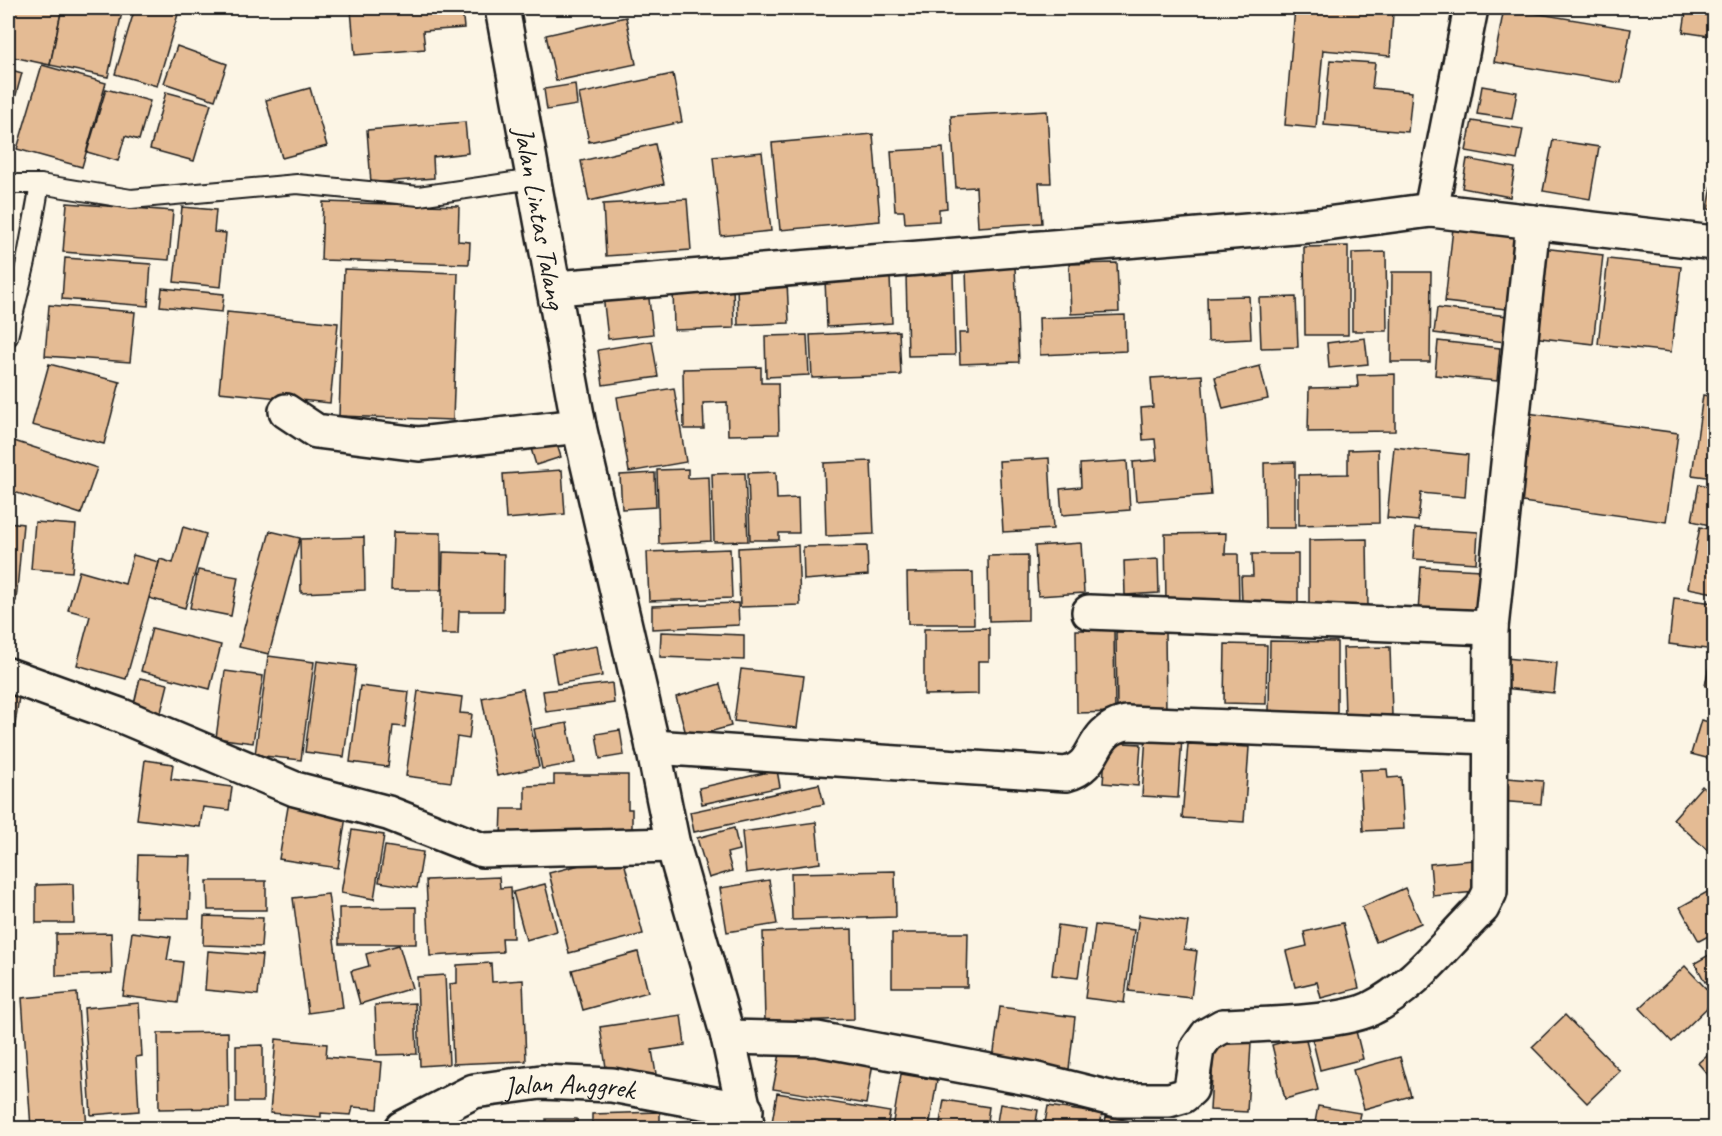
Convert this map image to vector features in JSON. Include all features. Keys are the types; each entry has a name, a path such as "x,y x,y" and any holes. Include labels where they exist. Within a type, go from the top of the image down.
{"street":[{"name":"Jalan Lintas Talang","path":"502,8 533,179 556,288 579,426 653,747 673,845 728,1037 747,1119"},
{"path":"1431,210 1471,8"},
{"path":"556,288 1307,226 1431,210 1714,243"},
{"path":"728,1037 817,1040 1032,1079 1117,1100 1177,1099 1191,1089 1197,1049 1208,1035 1223,1026 1340,1016 1368,1010 1405,986 1482,908 1490,892 1491,628 1533,222"},
{"path":"286,411 316,432 419,444 579,426"},
{"path":"1089,612 1491,628"},
{"path":"8,675 122,716 296,789 388,813 482,850 673,845"},
{"path":"653,747 1066,774 1078,771 1087,763 1100,737 1112,726 1126,723 1490,737"},
{"name":"Jalan Anggrek","path":"402,1128 474,1091 541,1082 612,1085 747,1119"}],"lane":[{"path":"8,184 40,184 131,198 297,184 419,196 533,179"},
{"path":"8,337 26,262 40,184"}],"building":[{"path":"8,8 62,8 50,65 8,56"},
{"path":"62,8 102,8 122,12 108,77 50,65"},
{"path":"135,8 154,8 178,14 157,86 115,74"},
{"path":"462,8 464,28 423,31 425,49 355,55 351,10"},
{"path":"529,8 577,8 529,13"},
{"path":"1295,8 1393,13 1390,56 1323,50 1316,128 1285,125"},
{"path":"1504,8 1631,29 1621,83 1494,62"},
{"path":"1686,12 1712,16 1709,36 1683,32"},
{"path":"626,17 636,64 556,81 546,35"},
{"path":"177,46 227,64 215,100 164,83"},
{"path":"1330,60 1375,63 1372,88 1412,92 1408,132 1324,125"},
{"path":"42,65 106,83 82,167 17,149"},
{"path":"8,69 22,73 8,124"},
{"path":"673,74 682,122 589,142 579,94"},
{"path":"575,84 577,105 547,110 544,89"},
{"path":"1482,86 1517,92 1512,119 1477,114"},
{"path":"310,88 327,146 282,158 266,100"},
{"path":"106,89 150,101 139,140 125,136 118,161 87,152"},
{"path":"166,92 211,104 194,161 150,149"},
{"path":"1047,111 1051,183 1039,183 1042,223 978,227 976,187 956,188 951,116"},
{"path":"1472,121 1523,129 1517,160 1466,151"},
{"path":"465,122 468,153 433,157 434,178 371,183 367,130"},
{"path":"873,134 880,221 780,230 772,143"},
{"path":"1553,140 1599,147 1590,199 1543,191"},
{"path":"655,144 664,184 589,201 581,161"},
{"path":"943,148 947,208 939,209 939,221 905,223 904,211 895,211 891,151"},
{"path":"1714,151 1714,179 1710,178"},
{"path":"762,152 771,231 721,236 713,157"},
{"path":"1467,159 1515,168 1510,197 1462,188"},
{"path":"1714,180 1714,210 1708,209"},
{"path":"687,199 691,250 606,256 603,204"},
{"path":"323,202 459,206 458,241 470,242 469,264 321,260"},
{"path":"67,203 173,211 169,260 63,252"},
{"path":"182,207 216,210 214,232 226,233 221,287 174,282"},
{"path":"1453,228 1515,235 1506,309 1445,302"},
{"path":"1348,246 1348,335 1305,335 1304,247"},
{"path":"1542,248 1603,255 1593,344 1532,337"},
{"path":"1386,252 1387,331 1352,331 1352,253"},
{"path":"65,258 151,264 148,306 62,299"},
{"path":"1608,259 1681,267 1671,352 1598,344"},
{"path":"1117,263 1119,312 1071,314 1069,264"},
{"path":"1015,267 1019,362 960,364 959,333 968,333 966,269"},
{"path":"344,269 458,273 453,420 339,416"},
{"path":"1392,272 1431,272 1430,362 1391,362"},
{"path":"953,273 955,355 908,356 906,275"},
{"path":"890,277 892,323 827,327 825,280"},
{"path":"787,282 789,323 738,325 737,283"},
{"path":"733,283 734,328 674,330 673,286"},
{"path":"162,288 224,294 222,312 160,306"},
{"path":"648,290 653,334 608,339 603,295"},
{"path":"1249,296 1251,339 1208,341 1207,297"},
{"path":"1296,297 1298,347 1261,348 1259,298"},
{"path":"49,305 135,312 130,362 45,356"},
{"path":"1437,308 1508,316 1505,342 1434,333"},
{"path":"227,312 338,323 330,403 219,392"},
{"path":"1125,315 1126,351 1040,355 1039,318"},
{"path":"899,331 901,375 812,378 810,335"},
{"path":"807,335 809,375 766,377 765,336"},
{"path":"1365,338 1368,364 1329,368 1327,343"},
{"path":"652,341 658,377 603,385 598,350"},
{"path":"1438,341 1500,348 1497,381 1435,375"},
{"path":"49,364 120,382 104,444 32,425"},
{"path":"1260,366 1268,399 1223,409 1215,377"},
{"path":"761,367 761,383 778,383 779,434 728,435 727,402 703,403 704,429 684,429 683,369"},
{"path":"1395,374 1395,431 1308,432 1309,388 1358,387 1357,375"},
{"path":"1202,375 1211,495 1136,501 1133,462 1157,460 1155,439 1143,440 1141,408 1153,407 1151,378"},
{"path":"674,388 686,462 629,472 617,397"},
{"path":"1703,395 1714,397 1714,478 1692,475"},
{"path":"1527,413 1678,433 1666,522 1515,501"},
{"path":"554,435 561,457 536,465 529,442"},
{"path":"8,439 97,468 81,514 8,490"},
{"path":"1394,447 1468,455 1465,497 1421,493 1418,521 1387,518"},
{"path":"1378,449 1379,523 1299,525 1299,475 1348,474 1348,450"},
{"path":"1049,458 1053,529 1003,532 999,461"},
{"path":"871,461 874,534 826,536 824,463"},
{"path":"1127,461 1130,510 1062,515 1060,489 1081,487 1080,464"},
{"path":"1295,462 1295,528 1265,528 1264,463"},
{"path":"688,469 688,478 709,477 711,541 659,544 657,470"},
{"path":"562,470 565,514 506,519 503,474"},
{"path":"776,472 777,499 798,498 799,533 779,533 779,540 750,540 748,473"},
{"path":"655,473 656,507 622,509 620,475"},
{"path":"745,473 748,541 714,542 712,474"},
{"path":"1699,484 1714,487 1714,526 1692,521"},
{"path":"8,522 23,524 16,601 8,600"},
{"path":"35,522 76,525 72,572 31,569"},
{"path":"183,527 206,534 185,608 149,598 160,559 173,563"},
{"path":"1700,527 1714,530 1714,593 1688,588"},
{"path":"1415,528 1478,532 1476,563 1413,559"},
{"path":"270,531 300,538 269,654 239,647"},
{"path":"393,532 441,533 441,590 391,590"},
{"path":"1226,533 1225,554 1238,554 1239,604 1166,604 1165,534"},
{"path":"364,537 365,590 301,593 300,539"},
{"path":"1367,539 1368,607 1309,608 1309,540"},
{"path":"1081,543 1084,593 1038,596 1035,546"},
{"path":"798,545 800,605 740,607 738,548"},
{"path":"867,546 868,575 804,580 803,547"},
{"path":"730,549 732,598 649,601 647,552"},
{"path":"443,552 504,554 503,611 459,611 458,634 441,634"},
{"path":"1252,554 1298,554 1298,602 1242,603 1241,576 1253,576"},
{"path":"133,555 159,562 126,679 77,665 90,616 68,610 79,571 125,584"},
{"path":"1028,555 1028,620 989,621 988,556"},
{"path":"1158,559 1159,593 1125,595 1124,561"},
{"path":"1421,567 1482,570 1480,616 1418,613"},
{"path":"198,570 238,577 231,616 190,608"},
{"path":"973,572 974,624 908,624 907,573"},
{"path":"1674,598 1714,603 1714,650 1669,644"},
{"path":"738,603 739,625 652,629 652,606"},
{"path":"152,628 221,645 210,689 141,671"},
{"path":"989,628 989,661 978,661 978,694 924,695 924,629"},
{"path":"1076,630 1114,630 1115,712 1077,713"},
{"path":"661,632 744,635 744,660 660,657"},
{"path":"1116,632 1165,632 1166,712 1117,712"},
{"path":"1270,641 1337,642 1337,714 1269,713"},
{"path":"1225,644 1267,645 1266,704 1224,703"},
{"path":"597,646 602,676 557,684 552,654"},
{"path":"1390,647 1392,715 1345,716 1343,648"},
{"path":"268,656 314,662 301,760 255,755"},
{"path":"1711,656 1714,656 1714,688 1705,686"},
{"path":"1506,658 1557,663 1554,693 1503,688"},
{"path":"317,661 356,666 344,757 305,752"},
{"path":"741,669 804,676 797,728 734,721"},
{"path":"225,671 263,676 253,743 216,738"},
{"path":"140,678 168,684 159,720 132,713"},
{"path":"612,683 614,703 546,712 543,691"},
{"path":"720,684 731,726 687,738 676,697"},
{"path":"360,686 409,692 405,727 393,726 388,767 350,762"},
{"path":"523,689 539,767 497,776 482,698"},
{"path":"418,691 462,697 460,713 472,714 469,739 457,737 451,782 406,776"},
{"path":"8,694 19,696 14,732 8,731"},
{"path":"1701,720 1714,723 1714,760 1691,754"},
{"path":"567,723 575,763 542,769 534,729"},
{"path":"620,730 624,755 600,759 596,734"},
{"path":"1146,735 1182,737 1178,798 1142,796"},
{"path":"1106,742 1141,744 1138,786 1103,783"},
{"path":"1188,744 1249,747 1244,822 1182,818"},
{"path":"145,760 173,764 171,779 232,787 229,810 203,807 200,827 137,819"},
{"path":"1387,769 1388,778 1401,777 1404,829 1363,831 1360,770"},
{"path":"777,770 780,787 702,804 699,788"},
{"path":"554,775 628,775 628,809 632,809 632,838 501,838 502,809 525,809 525,786 554,785"},
{"path":"1497,777 1543,781 1541,804 1495,801"},
{"path":"819,784 824,804 694,832 690,812"},
{"path":"1702,786 1714,797 1714,856 1673,819"},
{"path":"289,801 347,810 338,868 279,859"},
{"path":"816,822 820,863 746,873 742,832"},
{"path":"734,828 739,850 727,853 732,871 709,878 697,838"},
{"path":"352,830 384,835 374,899 341,893"},
{"path":"385,846 423,852 417,888 379,882"},
{"path":"622,854 643,934 569,953 549,873"},
{"path":"138,855 191,856 189,918 136,917"},
{"path":"1473,860 1476,892 1433,896 1430,864"},
{"path":"895,871 896,917 792,920 791,873"},
{"path":"499,877 500,888 511,887 513,938 502,938 503,952 430,956 426,880"},
{"path":"769,880 777,924 727,932 720,888"},
{"path":"207,881 266,881 266,910 208,910"},
{"path":"73,884 74,923 36,923 36,885"},
{"path":"545,884 557,931 526,940 513,892"},
{"path":"1405,888 1421,923 1376,942 1362,907"},
{"path":"1709,891 1714,902 1714,933 1699,941 1680,907"},
{"path":"328,894 343,1008 308,1013 293,898"},
{"path":"416,907 416,944 339,944 339,908"},
{"path":"1139,915 1188,922 1184,949 1197,951 1191,998 1129,991"},
{"path":"204,916 263,918 261,947 203,945"},
{"path":"1343,923 1359,988 1321,998 1317,982 1295,987 1286,951 1307,946 1304,932"},
{"path":"1058,925 1085,929 1078,978 1052,975"},
{"path":"1095,925 1134,930 1124,1003 1085,998"},
{"path":"852,929 854,1019 765,1022 763,932"},
{"path":"132,932 171,937 167,960 183,962 178,1003 123,996"},
{"path":"111,933 112,974 56,976 56,934"},
{"path":"892,933 968,933 967,987 892,987"},
{"path":"399,945 412,988 360,1004 351,971 369,966 366,954"},
{"path":"208,951 262,955 258,995 205,990"},
{"path":"638,952 648,992 583,1010 572,970"},
{"path":"1714,952 1714,976 1705,982 1695,963"},
{"path":"491,963 492,982 523,980 526,1061 453,1064 450,984 457,983 457,965"},
{"path":"1685,966 1714,997 1714,1001 1672,1042 1640,1008"},
{"path":"445,975 449,1064 420,1066 417,977"},
{"path":"77,993 87,1128 31,1128 22,998"},
{"path":"139,1003 142,1056 136,1057 139,1111 91,1115 84,1008"},
{"path":"415,1003 417,1054 377,1055 375,1005"},
{"path":"1000,1007 1075,1017 1069,1069 993,1059"},
{"path":"681,1015 685,1045 652,1050 656,1074 608,1081 600,1027"},
{"path":"1565,1015 1620,1071 1587,1103 1532,1047"},
{"path":"1354,1023 1363,1059 1320,1070 1311,1034"},
{"path":"228,1032 229,1108 159,1109 158,1033"},
{"path":"1305,1036 1318,1090 1285,1099 1272,1045"},
{"path":"276,1039 327,1044 326,1057 382,1062 378,1109 353,1107 351,1115 321,1113 321,1117 270,1113"},
{"path":"1214,1042 1251,1043 1247,1112 1210,1110"},
{"path":"263,1045 263,1102 236,1102 236,1046"},
{"path":"781,1048 873,1063 866,1104 773,1089"},
{"path":"1714,1049 1714,1082 1698,1063"},
{"path":"1400,1057 1411,1096 1364,1109 1353,1070"},
{"path":"901,1074 937,1080 929,1128 892,1128"},
{"path":"777,1093 890,1112 887,1128 771,1128"},
{"path":"944,1100 989,1107 986,1128 939,1128"},
{"path":"1000,1104 1038,1110 1035,1128 996,1128"},
{"path":"1048,1106 1102,1114 1100,1128 1044,1128"},
{"path":"1318,1106 1360,1113 1357,1128 1314,1128"},
{"path":"660,1112 660,1128 592,1128 592,1114"},
{"path":"1106,1117 1149,1124 1148,1128 1104,1128"},
{"path":"714,1118 715,1128 673,1128 672,1123"},
{"path":"546,1119 577,1119 578,1128 546,1128"},
{"path":"1185,1122 1232,1128 1184,1128"}]}
